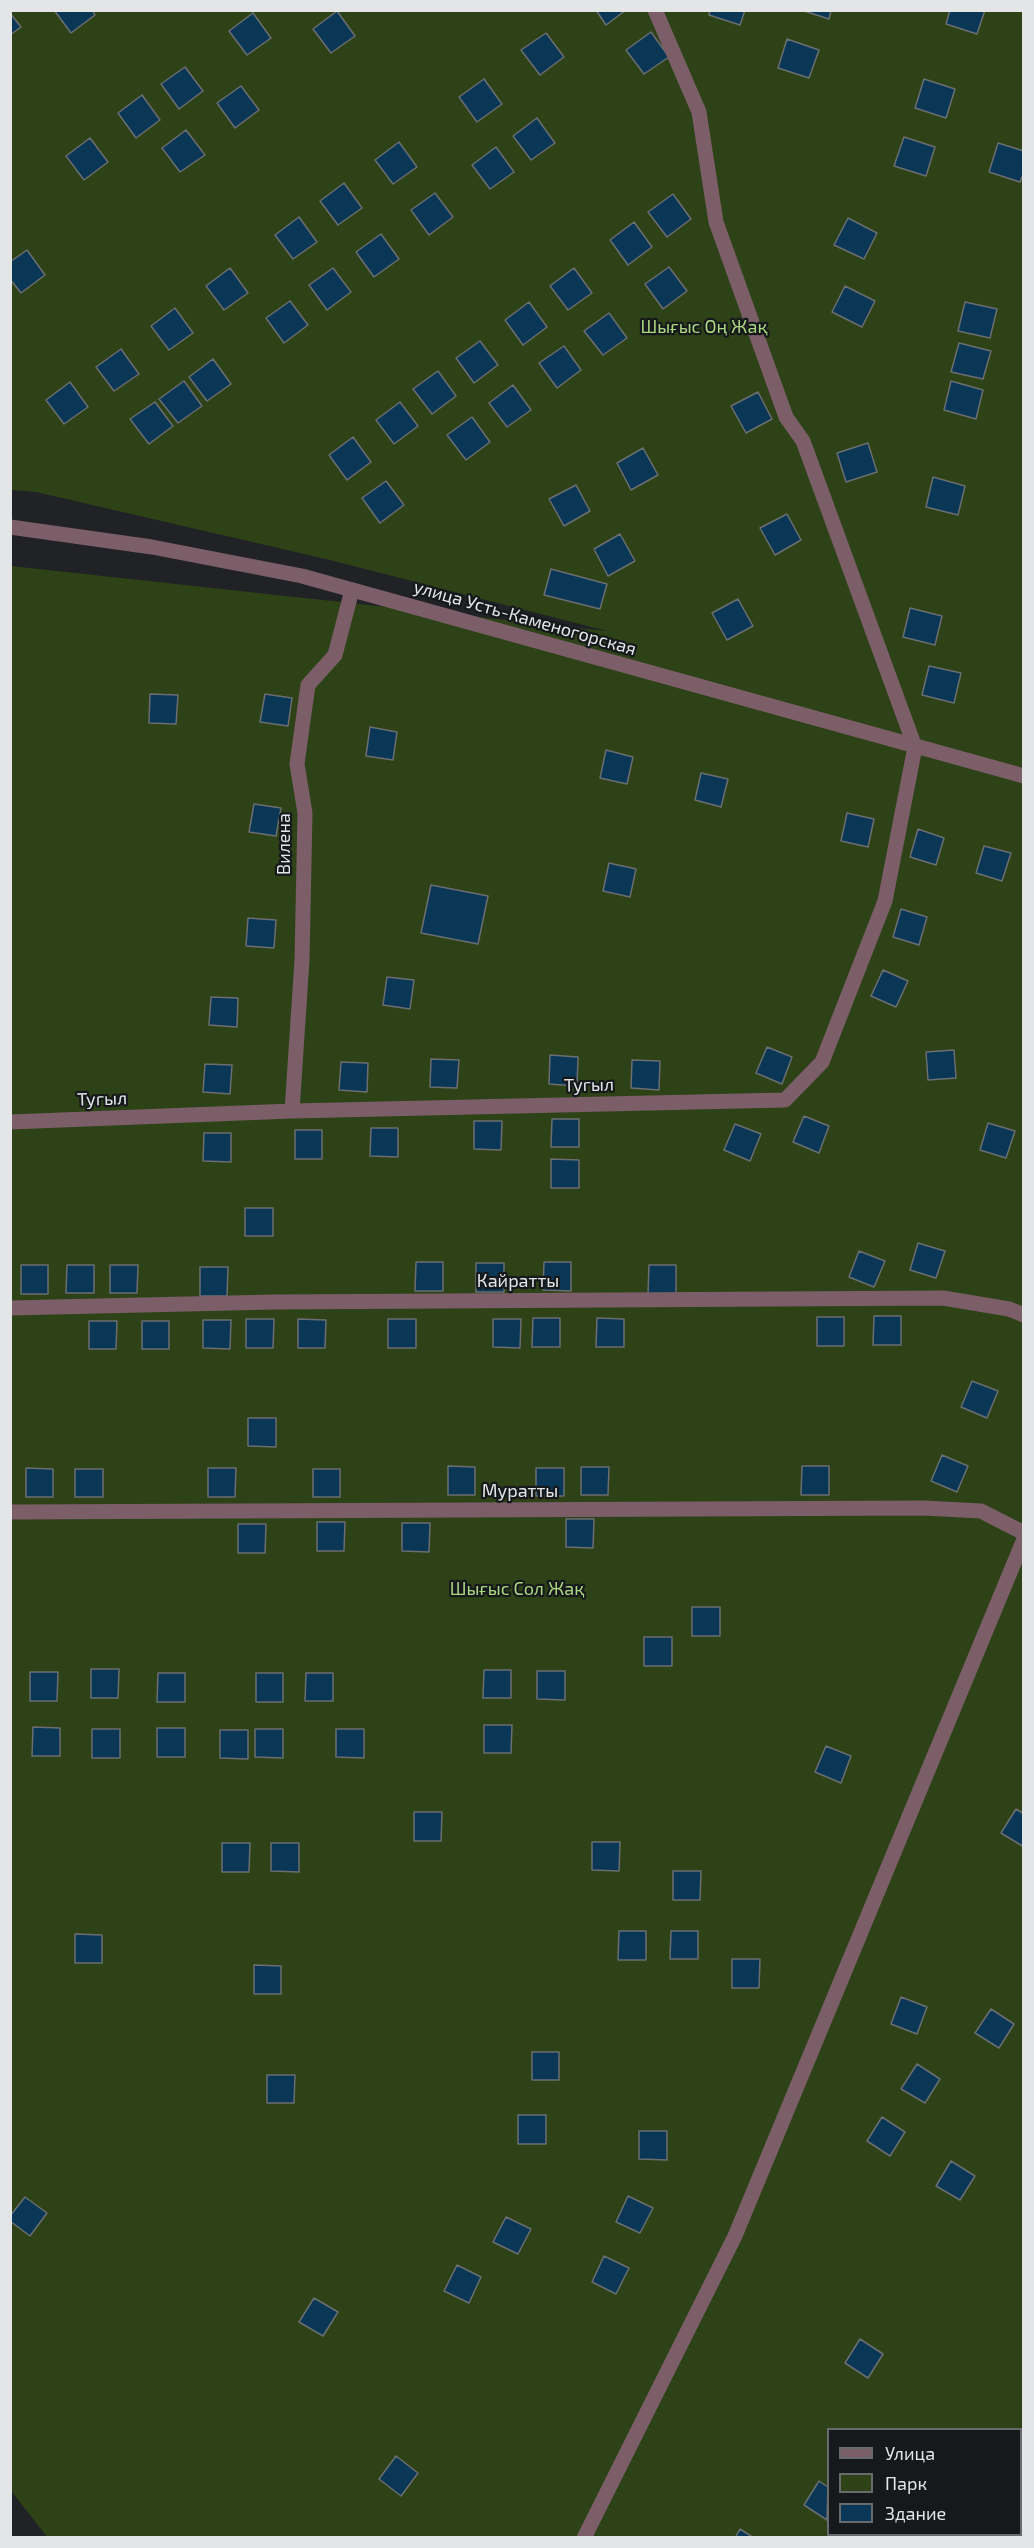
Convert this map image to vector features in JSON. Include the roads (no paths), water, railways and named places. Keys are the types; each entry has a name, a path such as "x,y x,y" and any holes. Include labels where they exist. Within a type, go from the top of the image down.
{"street":[{"path":"655,10 699,112 720,233 786,417 803,441 915,747"},
{"name":"улица Усть-Каменогорская","path":"10,527 152,547 302,576 1023,776"},
{"name":"Вилена","path":"292,1111 302,960 305,825 297,764 308,685 335,655 352,590"},
{"name":"Тугыл","path":"10,1122 292,1111 785,1100 822,1062 885,901 915,747"},
{"name":"Кайратты","path":"10,1308 287,1302 943,1298 1009,1309 1023,1315"},
{"name":"Муратты","path":"10,1512 924,1508 981,1512 1023,1533"},
{"path":"584,2538 735,2236 1023,1539"}],"park label":[{"name":"Шығыс Оң Жақ","path":"704,327"},
{"name":"Шығыс Сол Жақ","path":"517,1589"}]}
